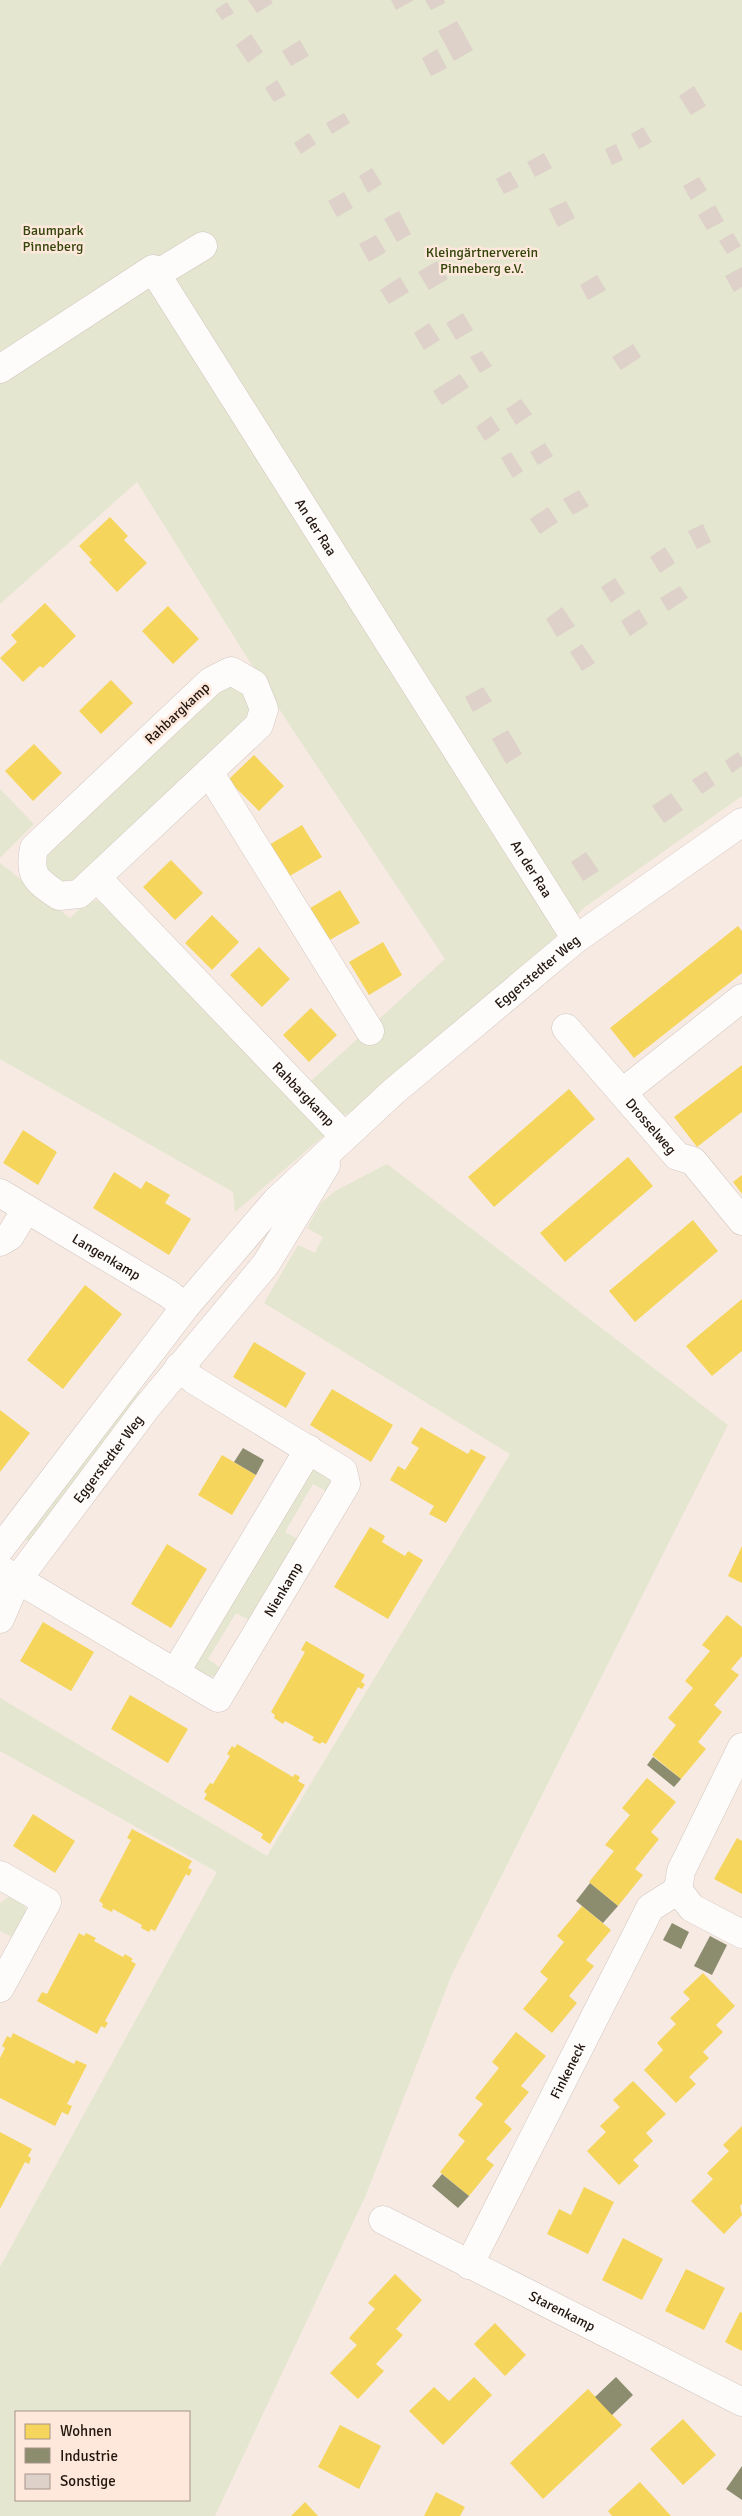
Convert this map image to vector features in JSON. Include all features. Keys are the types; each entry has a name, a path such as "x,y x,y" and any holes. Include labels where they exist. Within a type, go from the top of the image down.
{"street":[{"path":"0,369 154,269 157,274 203,246"},
{"name":"An der Raa","path":"157,274 576,939"},
{"name":"Rahbargkamp","path":"230,671 254,684 264,709 259,725 97,878 80,894 59,896 39,882 31,865 34,848 211,681 230,671"},
{"path":"208,772 370,1030"},
{"name":"Eggerstedter Weg","path":"0,1549 180,1314 276,1201 344,1136 576,939 742,822"},
{"name":"Rahbargkamp","path":"97,878 344,1136"},
{"name":"Drosselweg","path":"623,1092 742,998"},
{"name":"Drosselweg","path":"566,1028 677,1156 693,1161 742,1221"},
{"name":"Eggerstedter Weg","path":"0,1619 9,1575 200,1341 266,1264 344,1136"},
{"name":"Langenkamp","path":"0,1193 169,1294 180,1314"},
{"path":"0,1242 10,1236 26,1209"},
{"path":"180,1314 200,1341"},
{"name":"Nienkamp","path":"9,1575 218,1698 346,1484 343,1472 309,1449 194,1380 179,1368"},
{"path":"175,1673 309,1449"},
{"path":"742,1747 681,1871 678,1890 692,1908 742,1934"},
{"path":"0,1988 47,1902 2,1879"},
{"name":"Finkeneck","path":"469,2265 650,1908 678,1890"},
{"name":"Starenkamp","path":"382,2220 742,2402"}],"green space":[{"name":"Kleingärtnerverein Pinneberg e.V.","path":"0,0 742,0 742,796 585,907 542,950 354,1113 340,1115 310,1082 445,959 285,718 137,482 0,604"},
{"path":"237,685 247,694 251,715 83,878 75,881 61,881 55,878 47,869 45,853 213,689"},
{"path":"0,789 34,824 0,858"},
{"path":"0,863 70,918 84,905 96,900 109,905 328,1132 235,1212 233,1192 0,1059"},
{"path":"387,1164 728,1425 452,1974 365,2197 215,2516 0,2516 0,2267 217,1872 0,1751 0,1698 267,1856 510,1454 264,1303 298,1245 315,1253 323,1237 307,1228 321,1203 335,1191"},
{"path":"132,1389 139,1391 142,1397 34,1543 23,1539"},
{"path":"310,1469 325,1474 331,1483 328,1492 313,1484 285,1532 299,1540 251,1621 236,1613 208,1659 222,1669 215,1676 207,1677 197,1671 193,1664"},
{"path":"8,1897 23,1902 26,1911 24,1920 14,1938 0,1931 0,1903"}],"building: Wohnen":[{"path":"110,517 128,536 124,540 147,563 117,592 89,562 92,560 79,546"},
{"path":"45,603 76,636 43,668 40,666 23,682 0,658 17,642 11,635"},
{"path":"168,606 199,639 173,664 142,631"},
{"path":"111,680 133,703 101,734 79,711"},
{"path":"34,744 62,773 33,801 5,771"},
{"path":"254,755 284,786 259,811 228,780"},
{"path":"302,825 322,857 288,877 269,845"},
{"path":"171,860 203,893 175,920 143,887"},
{"path":"340,890 360,923 326,942 307,910"},
{"path":"212,915 239,942 212,970 185,943"},
{"path":"738,926 742,931 742,973 634,1058 610,1028"},
{"path":"383,942 402,975 369,995 349,962"},
{"path":"259,947 290,979 262,1007 230,975"},
{"path":"311,1008 337,1035 309,1062 283,1035"},
{"path":"742,1065 742,1112 697,1147 674,1117"},
{"path":"569,1089 595,1119 494,1207 468,1177"},
{"path":"23,1130 57,1152 38,1185 3,1163"},
{"path":"628,1157 653,1186 565,1262 540,1233"},
{"path":"114,1172 141,1189 146,1181 170,1195 165,1203 191,1219 169,1255 93,1208"},
{"path":"742,1175 742,1194 733,1182"},
{"path":"693,1220 718,1251 635,1322 609,1291"},
{"path":"85,1285 122,1314 63,1389 27,1360"},
{"path":"742,1299 742,1351 712,1376 686,1346"},
{"path":"254,1342 306,1373 286,1408 233,1377"},
{"path":"332,1389 393,1425 371,1462 310,1425"},
{"path":"0,1410 30,1433 0,1472"},
{"path":"421,1427 468,1454 471,1449 486,1457 446,1523 429,1514 434,1506 390,1480 398,1466 405,1470 419,1448 411,1443"},
{"path":"222,1455 256,1475 232,1515 198,1495"},
{"path":"370,1527 385,1536 382,1542 405,1556 408,1551 423,1560 388,1619 334,1587"},
{"path":"167,1544 207,1569 171,1628 131,1604"},
{"path":"742,1546 742,1583 728,1576"},
{"path":"727,1615 742,1627 742,1656 731,1669 739,1675 714,1705 722,1712 698,1742 706,1749 681,1779 652,1755 676,1725 668,1718 693,1688 685,1681 710,1651 702,1645"},
{"path":"43,1622 94,1652 71,1691 20,1661"},
{"path":"306,1641 365,1675 361,1682 365,1684 362,1689 358,1687 326,1744 322,1742 320,1744 312,1740 314,1737 285,1721 283,1724 274,1718 275,1715 271,1712 305,1652 301,1650"},
{"path":"130,1695 188,1729 168,1763 111,1729"},
{"path":"237,1744 293,1777 295,1774 300,1777 298,1781 305,1785 270,1844 261,1838 263,1834 204,1799 207,1794 204,1792 210,1783 213,1784 230,1756 227,1754 232,1746 235,1748"},
{"path":"647,1778 676,1802 651,1832 659,1839 635,1869 643,1875 618,1906 589,1882 614,1851 605,1845 630,1815 622,1808"},
{"path":"33,1814 75,1841 55,1873 13,1846"},
{"path":"132,1829 192,1861 188,1868 192,1870 189,1876 186,1874 155,1931 151,1929 149,1932 141,1928 142,1925 113,1909 112,1912 102,1907 103,1904 99,1901 131,1840 127,1838"},
{"path":"737,1838 742,1841 742,1894 714,1879"},
{"path":"582,1906 611,1930 586,1960 594,1966 569,1996 577,2003 552,2033 523,2009 548,1979 540,1972 564,1942 557,1936"},
{"path":"79,1933 84,1936 86,1933 96,1938 94,1941 123,1957 125,1954 133,1959 131,1961 136,1964 105,2021 108,2023 105,2028 101,2026 97,2034 37,2001 42,1992 47,1994"},
{"path":"703,1973 735,2006 716,2025 723,2032 703,2052 709,2058 689,2077 696,2084 676,2103 644,2070 663,2050 657,2043 676,2024 670,2018 690,1999 683,1992"},
{"path":"516,2032 546,2056 521,2086 529,2092 504,2122 512,2129 486,2159 494,2165 469,2196 440,2172 465,2141 458,2135 483,2104 475,2098 499,2068 492,2062"},
{"path":"13,2033 74,2064 76,2060 87,2065 67,2104 72,2106 68,2115 62,2112 55,2126 0,2098 0,2058 5,2048 2,2046 7,2036 11,2038"},
{"path":"633,2081 666,2114 646,2133 653,2141 633,2160 639,2166 619,2185 587,2151 606,2132 600,2126 620,2107 613,2100"},
{"path":"742,2126 742,2204 740,2206 742,2215 724,2234 691,2201 713,2179 707,2173 729,2151 723,2145"},
{"path":"0,2132 32,2149 28,2156 31,2158 29,2164 25,2162 0,2209"},
{"path":"584,2187 614,2202 588,2254 547,2234 559,2209 571,2215"},
{"path":"623,2238 663,2259 642,2300 602,2280"},
{"path":"686,2269 725,2288 704,2330 665,2311"},
{"path":"395,2274 422,2300 396,2329 403,2335 376,2364 384,2371 358,2399 330,2373 357,2345 349,2338 375,2309 368,2303"},
{"path":"740,2312 742,2313 742,2351 725,2342"},
{"path":"495,2323 526,2355 505,2376 474,2344"},
{"path":"474,2377 492,2395 443,2445 409,2411 434,2387 449,2401"},
{"path":"588,2389 622,2425 543,2499 510,2463"},
{"path":"683,2419 716,2455 683,2485 650,2449"},
{"path":"340,2425 381,2446 359,2489 318,2467"},
{"path":"640,2482 671,2516 612,2516 608,2511"},
{"path":"436,2492 465,2507 460,2516 424,2516"},
{"path":"305,2502 318,2516 291,2516"}],"building: Industrie":[{"path":"243,1448 264,1460 256,1475 234,1462"},
{"path":"653,1757 681,1779 674,1787 647,1765"},
{"path":"590,1883 618,1906 603,1923 576,1901"},
{"path":"672,1923 689,1932 681,1949 663,1940"},
{"path":"710,1936 727,1945 712,1975 694,1966"},
{"path":"442,2174 469,2196 458,2208 432,2186"},
{"path":"616,2377 633,2395 612,2415 595,2397"},
{"path":"742,2466 742,2500 726,2489"}],"building: Sonstige":[{"path":"248,0 271,0 273,3 257,13"},
{"path":"391,0 414,0 396,10"},
{"path":"425,0 444,0 445,3 431,10"},
{"path":"227,2 234,13 222,20 215,10"},
{"path":"457,21 473,50 454,61 438,31"},
{"path":"251,34 263,52 248,63 236,45"},
{"path":"300,40 309,56 291,66 282,51"},
{"path":"437,49 447,68 431,76 422,58"},
{"path":"277,80 286,95 274,102 265,88"},
{"path":"694,86 706,106 691,115 679,96"},
{"path":"344,113 350,123 332,134 326,123"},
{"path":"643,127 652,142 639,149 631,134"},
{"path":"309,133 316,144 301,154 294,143"},
{"path":"616,144 623,160 612,165 605,149"},
{"path":"544,153 552,168 535,177 527,162"},
{"path":"372,168 382,184 368,193 359,176"},
{"path":"510,171 519,187 504,194 496,179"},
{"path":"699,177 707,190 691,200 683,186"},
{"path":"344,192 353,208 337,217 328,201"},
{"path":"566,201 575,218 558,227 549,209"},
{"path":"715,205 724,221 707,230 698,215"},
{"path":"399,211 411,234 397,242 384,219"},
{"path":"733,233 741,246 727,254 719,241"},
{"path":"376,235 386,252 369,262 359,244"},
{"path":"437,261 448,279 429,290 418,272"},
{"path":"742,267 742,287 734,292 725,276"},
{"path":"597,275 606,290 588,300 580,285"},
{"path":"400,277 409,292 389,304 380,290"},
{"path":"463,313 473,330 456,340 446,323"},
{"path":"429,323 440,340 424,350 414,333"},
{"path":"633,344 641,357 621,370 612,357"},
{"path":"482,351 492,366 480,373 470,357"},
{"path":"460,374 469,387 442,405 433,391"},
{"path":"521,399 532,414 516,425 506,409"},
{"path":"491,416 500,430 485,441 476,427"},
{"path":"545,443 553,456 538,465 530,452"},
{"path":"511,452 523,471 513,478 501,458"},
{"path":"579,490 589,506 573,515 563,499"},
{"path":"548,507 558,522 540,534 530,519"},
{"path":"703,524 711,542 697,549 688,531"},
{"path":"665,547 675,563 660,573 650,557"},
{"path":"615,578 625,593 611,603 601,587"},
{"path":"680,586 688,598 668,611 660,598"},
{"path":"562,607 575,626 557,637 546,619"},
{"path":"639,609 648,624 630,636 621,621"},
{"path":"582,644 595,663 582,671 570,652"},
{"path":"483,687 492,701 473,712 465,697"},
{"path":"508,730 522,754 506,764 492,739"},
{"path":"738,752 742,758 742,766 732,773 725,761"},
{"path":"706,771 715,785 702,794 692,780"},
{"path":"671,793 683,810 664,823 652,806"},
{"path":"586,852 599,871 583,881 571,862"}],"park label":[{"name":"Baumpark Pinneberg","path":"53,238"}]}
